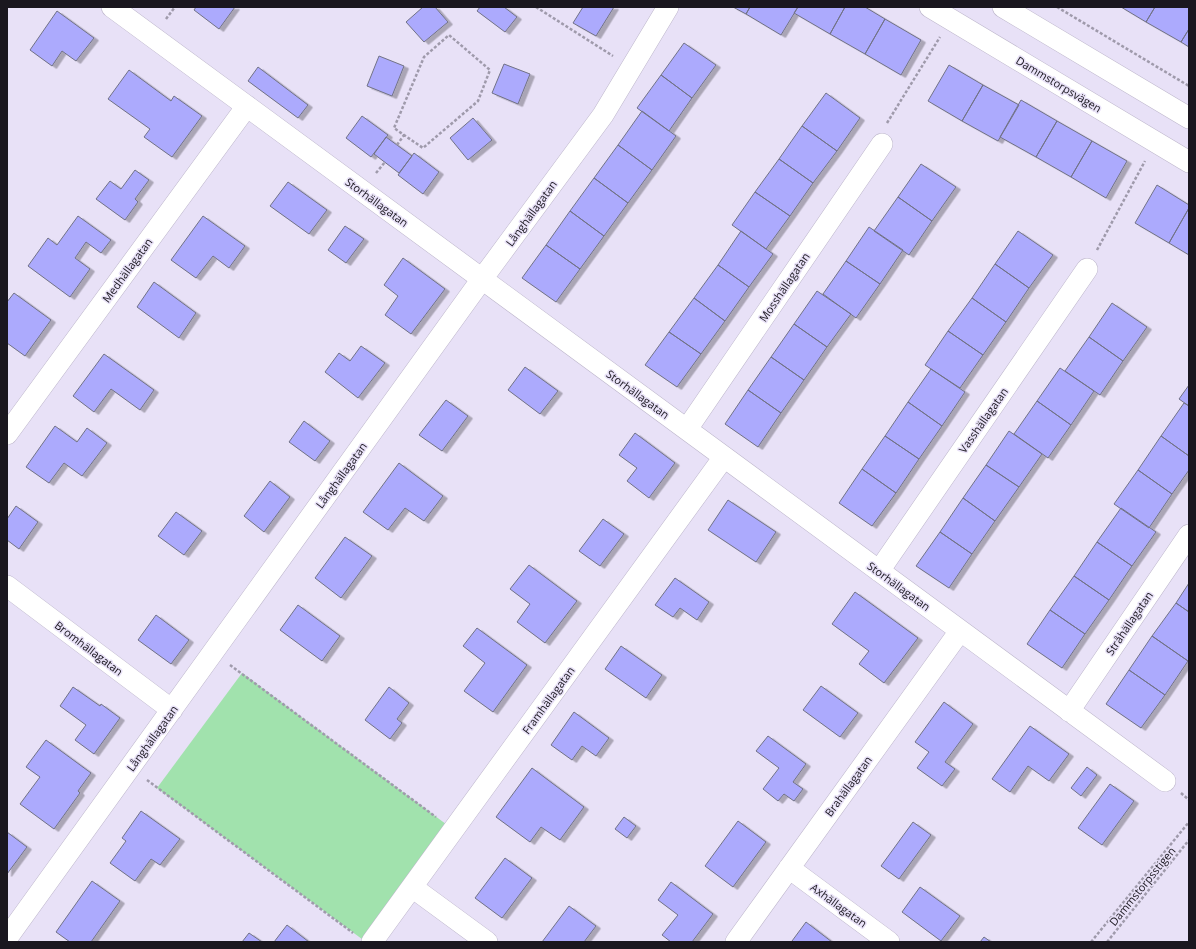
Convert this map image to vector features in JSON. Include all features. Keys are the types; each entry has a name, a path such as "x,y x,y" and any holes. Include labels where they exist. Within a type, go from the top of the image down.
{"street":[{"name":"Storhällagatan","path":"112,7 1164,781"},
{"name":"Långhällagatan","path":"7,938 482,279 603,115 668,7"},
{"name":"Dammstorpsvägen","path":"930,7 1189,162"},
{"path":"1003,7 1189,118"},
{"name":"Medhällagatan","path":"7,434 247,106"},
{"name":"Mosshällagatan","path":"687,429 882,144"},
{"name":"Vasshällagatan","path":"879,571 1087,269"},
{"name":"Framhällagatan","path":"372,942 724,457"},
{"name":"Stråhällagatan","path":"1069,711 1189,535"},
{"name":"Bromhällagatan","path":"7,586 172,710"},
{"name":"Brahällagatan","path":"736,942 960,631"},
{"name":"Axhällagatan","path":"789,868 889,942"},
{"path":"412,887 487,942"}],"path":[{"path":"536,7 631,68"},
{"path":"1057,7 1189,86"},
{"path":"882,144 883,128 951,20"},
{"path":"449,35 490,70 478,101 423,148 404,135 394,128 424,57 449,35"},
{"path":"397,145 404,135"},
{"path":"1087,269 1155,142"},
{"path":"213,652 454,830"},
{"path":"130,768 353,933"},
{"path":"1091,942 1189,822"},
{"name":"Dammstorpsstigen","path":"1107,942 1189,840"}],"green space":[{"path":"242,673 454,830 366,942 157,788"}],"building":[{"path":"196,7 235,7 219,29 194,10"},
{"path":"423,7 435,7 448,22 424,42 406,22"},
{"path":"480,7 504,7 517,17 505,32 477,11"},
{"path":"583,7 614,7 596,36 573,23"},
{"path":"733,7 750,7 746,14"},
{"path":"750,7 798,7 781,35 746,14"},
{"path":"798,7 845,7 830,34 794,13"},
{"path":"845,7 865,7 885,19 865,54 830,34"},
{"path":"1121,7 1155,7 1146,22"},
{"path":"1155,7 1189,7 1189,29 1181,42 1146,22"},
{"path":"57,11 94,38 76,61 62,51 52,66 30,50"},
{"path":"885,19 921,40 901,75 865,54"},
{"path":"1189,29 1189,47 1181,42"},
{"path":"684,43 716,65 692,98 661,75"},
{"path":"379,56 404,66 392,96 367,86"},
{"path":"504,64 530,74 518,104 492,93"},
{"path":"949,65 983,85 962,121 928,101"},
{"path":"258,67 308,105 298,118 248,81"},
{"path":"129,70 171,101 174,96 202,116 172,157 144,137 150,129 108,99"},
{"path":"661,75 692,98 669,131 637,108"},
{"path":"983,85 1019,105 998,141 962,121"},
{"path":"826,93 860,118 837,151 802,126"},
{"path":"1021,100 1057,121 1036,157 1000,137"},
{"path":"642,111 676,136 652,170 618,145"},
{"path":"362,116 388,135 371,157 346,138"},
{"path":"473,118 492,140 468,160 450,138"},
{"path":"1057,121 1092,141 1071,177 1036,157"},
{"path":"802,126 837,151 813,183 779,159"},
{"path":"386,137 412,156 399,173 374,154"},
{"path":"1092,141 1127,161 1106,198 1071,177"},
{"path":"618,145 652,170 628,203 594,178"},
{"path":"414,153 439,172 423,194 398,175"},
{"path":"779,159 813,183 790,216 755,192"},
{"path":"921,164 956,187 932,221 898,197"},
{"path":"135,170 149,180 135,199 138,202 125,220 96,199 110,181 121,189"},
{"path":"594,178 628,203 604,236 570,211"},
{"path":"288,182 327,210 309,234 270,206"},
{"path":"1157,185 1189,205 1189,208 1169,243 1135,223"},
{"path":"755,192 790,216 766,249 732,225"},
{"path":"898,197 932,221 909,255 874,231"},
{"path":"1189,208 1189,255 1169,243"},
{"path":"570,211 604,236 580,269 546,245"},
{"path":"78,216 111,240 101,253 86,242 75,258 90,269 70,297 28,266 48,238 57,245"},
{"path":"203,216 245,246 229,268 213,256 196,278 171,260"},
{"path":"345,226 364,239 346,263 328,250"},
{"path":"869,227 903,250 880,284 846,261"},
{"path":"741,231 773,254 749,287 718,265"},
{"path":"1018,231 1053,255 1029,288 995,264"},
{"path":"546,245 580,269 556,302 522,278"},
{"path":"403,258 445,289 411,334 385,315 398,296 384,285"},
{"path":"846,261 880,284 856,318 823,294"},
{"path":"995,264 1029,288 1006,322 972,298"},
{"path":"718,265 749,287 725,321 694,298"},
{"path":"154,282 196,313 179,338 137,307"},
{"path":"817,291 851,314 827,347 794,324"},
{"path":"14,293 51,320 25,356 7,343 7,302"},
{"path":"694,298 725,321 701,354 669,332"},
{"path":"972,298 1006,322 983,355 948,331"},
{"path":"1112,303 1147,327 1123,361 1089,337"},
{"path":"794,324 827,347 804,380 771,357"},
{"path":"948,331 983,355 960,388 925,365"},
{"path":"669,332 701,354 677,387 645,365"},
{"path":"1089,337 1123,361 1100,395 1065,371"},
{"path":"361,346 385,363 358,398 325,372 339,353 350,361"},
{"path":"104,354 154,390 140,410 111,389 94,412 73,396"},
{"path":"771,357 804,380 781,413 748,390"},
{"path":"525,367 558,391 540,414 508,390"},
{"path":"1060,368 1094,391 1071,425 1037,401"},
{"path":"931,369 965,392 942,426 908,402"},
{"path":"1189,385 1189,406 1179,399"},
{"path":"748,390 781,413 758,447 725,424"},
{"path":"446,400 468,416 442,451 419,435"},
{"path":"1037,401 1071,425 1048,458 1014,434"},
{"path":"908,402 942,426 919,459 885,436"},
{"path":"1184,403 1189,406 1189,456 1161,436"},
{"path":"304,421 330,441 315,461 289,442"},
{"path":"55,426 77,442 87,428 107,443 82,476 64,463 49,483 26,467"},
{"path":"1009,431 1042,454 1019,487 986,465"},
{"path":"635,433 675,463 649,498 627,481 637,468 619,455"},
{"path":"885,436 919,459 896,493 862,469"},
{"path":"1161,436 1189,456 1189,470 1172,494 1138,470"},
{"path":"399,463 443,496 424,521 405,508 388,530 363,512"},
{"path":"986,465 1019,487 995,521 963,498"},
{"path":"862,469 896,493 872,526 839,503"},
{"path":"1138,470 1172,494 1149,528 1114,504"},
{"path":"270,481 290,497 264,532 244,516"},
{"path":"963,498 995,521 972,554 940,532"},
{"path":"728,500 776,532 756,562 708,530"},
{"path":"16,506 38,522 19,549 7,540 7,519"},
{"path":"1121,508 1156,532 1132,566 1097,542"},
{"path":"176,512 202,531 184,555 158,536"},
{"path":"603,519 624,534 600,566 579,551"},
{"path":"940,532 972,554 949,588 916,566"},
{"path":"345,537 372,556 341,598 315,578"},
{"path":"1097,542 1132,566 1109,600 1074,576"},
{"path":"529,565 577,601 545,643 517,622 530,604 510,589"},
{"path":"1074,576 1109,600 1085,634 1050,610"},
{"path":"675,578 709,602 697,620 680,608 673,617 655,605"},
{"path":"1189,583 1189,612 1176,603"},
{"path":"855,592 918,638 884,683 859,664 869,651 832,624"},
{"path":"1176,603 1189,612 1188,661 1152,636"},
{"path":"298,605 340,636 322,661 280,630"},
{"path":"1050,610 1085,634 1062,668 1027,644"},
{"path":"156,615 189,640 171,664 138,640"},
{"path":"477,628 527,665 493,712 464,691 485,663 463,646"},
{"path":"1152,636 1188,661 1165,695 1129,670"},
{"path":"621,646 662,675 646,698 605,669"},
{"path":"1129,670 1165,695 1141,728 1106,704"},
{"path":"821,686 858,713 840,737 803,710"},
{"path":"73,687 100,706 101,704 120,718 94,754 75,740 86,725 60,706"},
{"path":"389,687 409,703 397,719 402,723 390,739 365,720"},
{"path":"944,702 973,724 945,762 955,769 942,786 917,768 929,752 915,742"},
{"path":"574,712 609,738 596,756 582,746 572,760 551,745"},
{"path":"1030,726 1069,754 1049,781 1028,766 1010,792 992,779"},
{"path":"768,736 806,764 793,782 803,789 794,801 784,794 778,801 763,789 779,768 756,751"},
{"path":"46,740 91,773 78,791 80,793 54,829 20,804 40,777 26,767"},
{"path":"1087,767 1097,775 1081,796 1071,788"},
{"path":"532,768 584,807 560,840 541,827 530,842 496,817"},
{"path":"1110,784 1134,801 1102,845 1078,828"},
{"path":"141,811 180,839 160,865 151,859 135,881 110,863 126,841 122,838"},
{"path":"624,817 636,826 627,838 615,829"},
{"path":"738,821 766,842 733,887 705,866"},
{"path":"913,822 931,835 899,879 881,866"},
{"path":"7,832 27,847 7,874"},
{"path":"505,858 532,878 502,918 475,898"},
{"path":"92,881 120,901 91,942 70,942 56,932"},
{"path":"671,882 713,914 692,942 671,942 662,935 678,915 658,900"},
{"path":"920,887 960,916 941,941 902,912"},
{"path":"569,906 596,926 584,942 542,942"},
{"path":"806,922 832,942 792,941"},
{"path":"287,925 309,942 274,942"},
{"path":"249,933 262,942 242,942"},
{"path":"984,937 991,942 980,942"}]}
